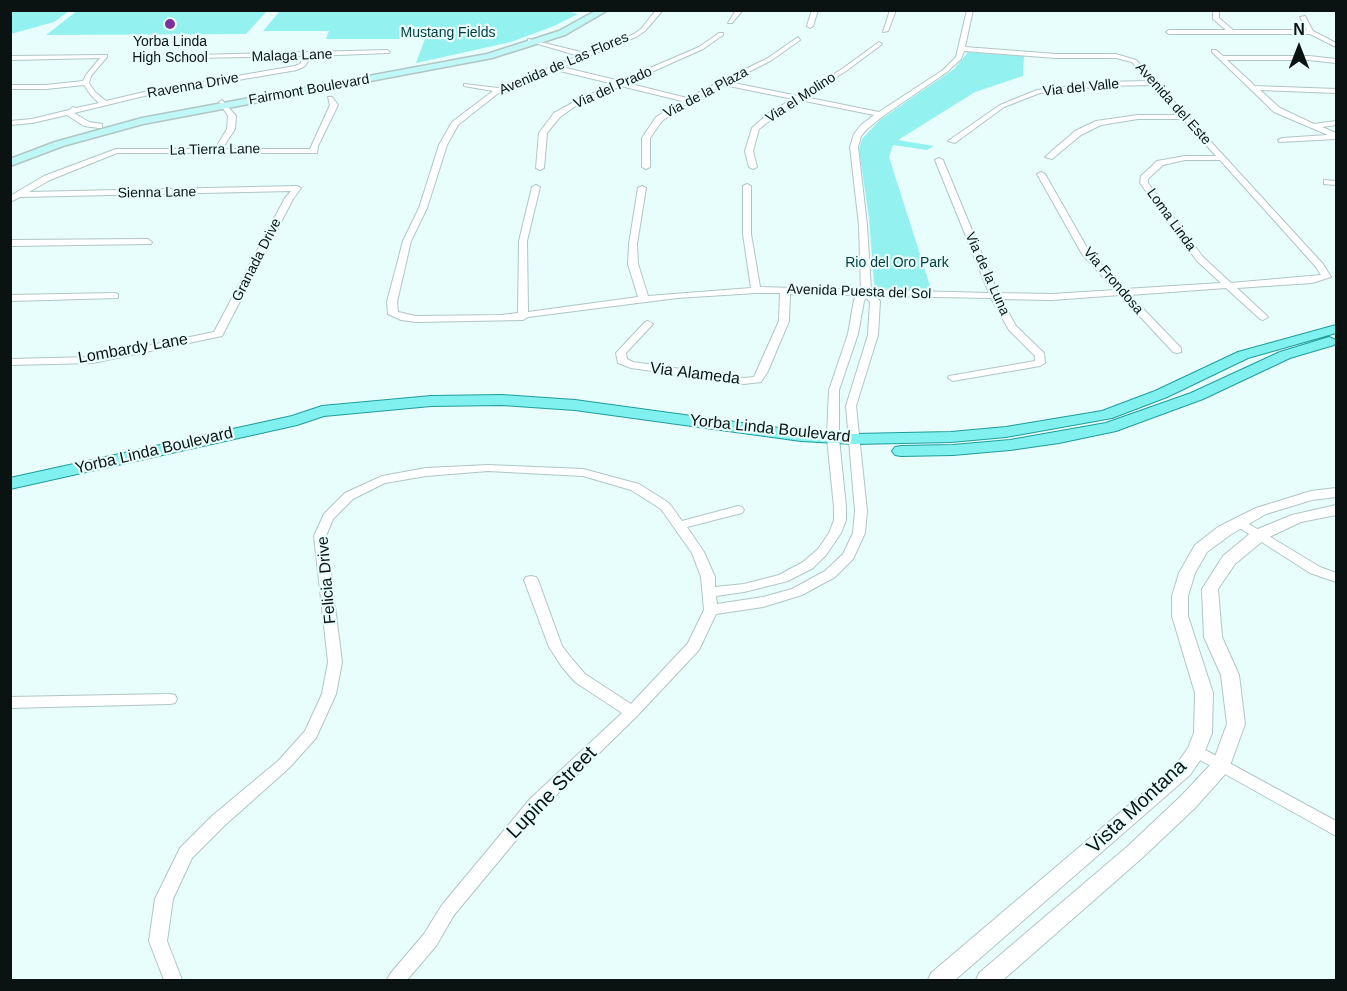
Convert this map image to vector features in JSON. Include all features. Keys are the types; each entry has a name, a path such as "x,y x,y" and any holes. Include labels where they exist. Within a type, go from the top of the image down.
{"main road":[{"name":"Fairmont Boulevard","path":"10,156 102,128 457,59 534,41 562,33 596,12"},
{"name":"Fairmont Boulevard","path":"10,163 102,128"},
{"name":"Yorba Linda Boulevard","path":"854,444 970,436 1106,415 1161,394 1243,356 1336,329"},
{"name":"Yorba Linda Boulevard","path":"10,484 297,420 322,411 445,405 544,412 793,446 833,443 953,450 1010,445 1090,432 1149,415 1285,356 1336,340"}],"street":[{"name":"Avenida de Las Flores","path":"393,314 392,302 407,241 423,208 443,145 455,124 499,90 634,36 643,30 660,10"},
{"path":"730,22 740,10"},
{"path":"810,26 815,10"},
{"path":"885,31 893,10"},
{"path":"711,610 763,602 797,592 830,574 848,556 860,533 861,511 851,406 873,335 874,301 866,292 863,225 854,147 857,136 877,116 945,71 958,58 970,10"},
{"path":"1216,12 1216,19 1232,32"},
{"path":"1303,17 1311,32"},
{"path":"1169,32 1311,32 1336,45"},
{"name":"Via del Prado","path":"540,168 543,133 557,115 578,102 681,58 721,34"},
{"name":"Via de la Plaza","path":"646,167 646,138 651,127 659,119 688,100 770,59 798,39"},
{"path":"534,41 583,55"},
{"name":"Via el Molino","path":"753,167 749,151 756,128 773,114 799,99 879,44"},
{"name":"Avenida del Este","path":"962,49 1127,58 1134,61 1320,266 1326,277"},
{"path":"1214,51 1277,110 1336,137"},
{"name":"Malaga Lane","path":"196,57 387,52"},
{"name":"Ravenna Drive","path":"10,123 32,121 103,102 297,68 303,65 308,55"},
{"path":"10,58 105,56 88,75 86,83 92,93 103,102"},
{"path":"1221,58 1309,58 1336,61"},
{"path":"553,67 688,100"},
{"path":"10,87 46,87 86,83"},
{"path":"725,83 799,99 805,103 877,116"},
{"name":"Via del Valle","path":"952,141 1002,106 1039,91 1103,84 1152,83"},
{"path":"466,85 499,90"},
{"path":"1254,88 1336,91"},
{"name":"La Tierra Lane","path":"14,198 64,170 116,151 314,150 334,105 330,98"},
{"path":"217,150 231,129 232,116 223,104"},
{"path":"73,109 70,114 87,124 102,128"},
{"path":"1049,157 1078,133 1099,123 1138,117 1184,117"},
{"path":"1312,126 1336,123"},
{"path":"1282,140 1336,137"},
{"name":"Loma Linda","path":"1222,158 1185,159 1160,163 1144,178 1144,183 1200,259 1263,317"},
{"name":"Via de la Luna","path":"939,160 995,297 1012,328 1040,355 1040,363 953,378"},
{"name":"Via Frondosa","path":"1041,174 1086,254 1177,350"},
{"path":"1327,182 1336,183"},
{"path":"747,186 747,234 756,290"},
{"name":"Sienna Lane","path":"14,198 297,188"},
{"name":"Granada Drive","path":"218,334 289,198 297,188"},
{"path":"523,317 523,241 536,188"},
{"path":"642,188 633,244 633,264 644,300"},
{"path":"10,243 148,242"},
{"name":"Avenida Puesta del Sol","path":"393,314 416,319 523,317 705,292 785,290 995,297 1122,294 1312,280 1326,277"},
{"name":"Via Alameda","path":"648,324 621,353 622,361 631,365 732,380 757,380 784,321 785,290"},
{"path":"710,591 744,588 783,578 808,565 822,552 835,533 840,520 833,443 834,390 853,334 859,300 866,292"},
{"path":"10,298 115,296"},
{"name":"Lombardy Lane","path":"10,362 93,360 218,334"},
{"name":"Felicia Drive","path":"173,981 158,941 164,898 186,853 218,821 284,764 311,734 329,694 335,662 320,536 328,517 349,496 382,480 426,472 488,468 574,472 635,487 665,506 681,525 698,552 708,577 711,610"},
{"name":"Vista Montana","path":"939,981 1183,770 1196,751 1203,733 1204,693 1180,616 1179,596 1186,573 1202,549 1239,522 1281,504 1311,496 1336,493"},
{"path":"681,525 738,510"},
{"name":"Vista Montana","path":"987,981 1135,852 1188,802 1221,766 1236,724 1230,675 1213,637 1210,589 1229,560 1259,535 1297,518 1336,510"},
{"path":"1239,522 1315,570 1336,578"},
{"path":"531,580 556,647 567,663 580,678 632,712"},
{"name":"Lupine Street","path":"396,981 430,940 448,910 536,804 632,712 694,646 711,610"},
{"path":"10,703 170,699"},
{"path":"1196,751 1336,829"}],"green space":[{"name":"Mustang Fields","path":"563,10 578,14 554,26 511,42 416,63 425,39 326,39 329,31 263,31 280,11"},
{"path":"10,11 69,11 54,22 11,34"},
{"path":"77,11 267,11 246,34 46,35"},
{"name":"Rio del Oro Park","path":"968,52 1024,56 1023,76 975,92 898,140 934,146 927,150 893,145 889,157 932,292 877,288 874,284 869,218 859,150 862,139 880,120 954,69"}],"place":[{"name":"Yorba Linda High School","path":"170,24"}]}
